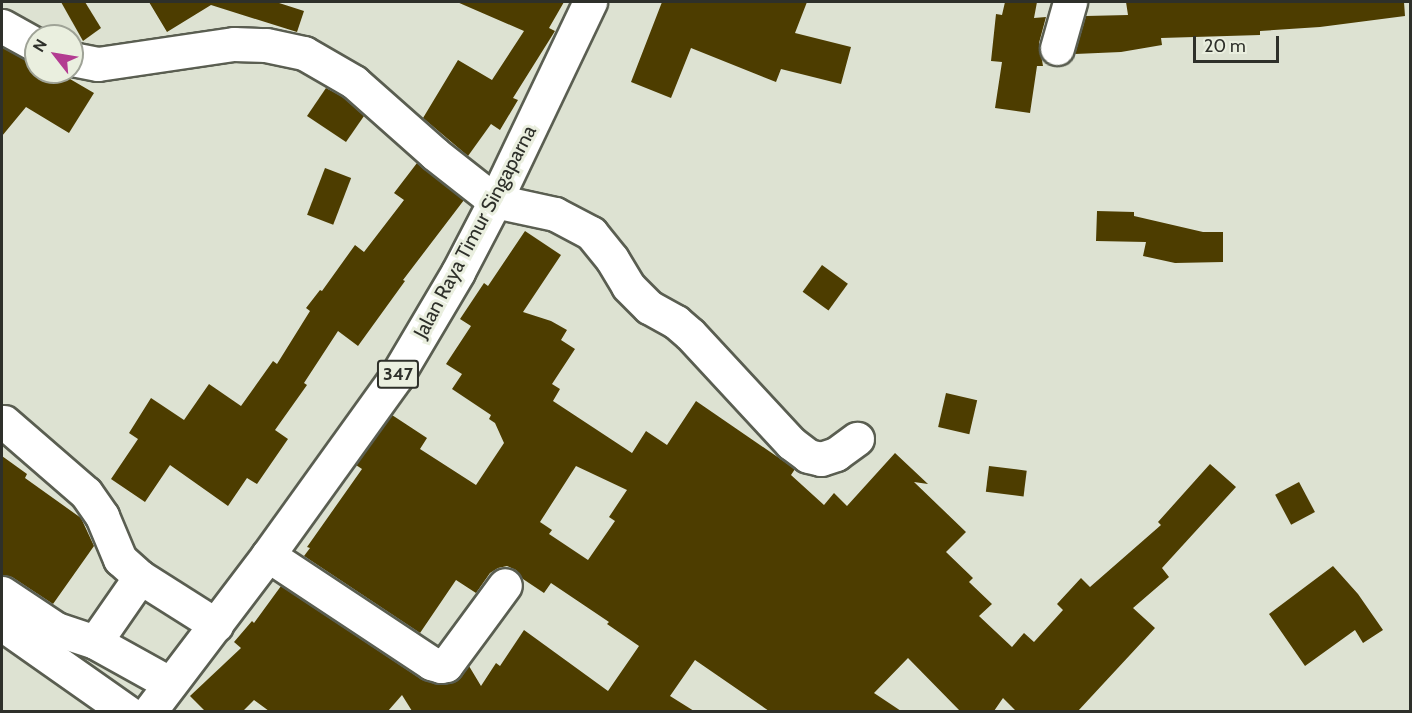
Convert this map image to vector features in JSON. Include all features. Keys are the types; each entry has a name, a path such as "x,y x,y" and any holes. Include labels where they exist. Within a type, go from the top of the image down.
{"street":[{"name":"Jalan Raya Timur Singaparna","path":"149,711 268,555 396,377 458,272 495,201 590,2"},
{"path":"1057,48 1070,2"},
{"path":"2,26 24,38"},
{"path":"84,61 98,64 234,44 266,45 304,52 354,82 435,154 495,201 555,214 591,233 612,259 628,286 649,307 690,334 791,443 808,456 820,459 836,454 857,439"},
{"path":"4,422 86,493 102,516 120,559 140,577 216,625"},
{"path":"268,555 431,663 441,666 446,665 455,654 505,585"},
{"path":"95,642 140,577"},
{"path":"2,593 56,629 95,642 169,683"},
{"path":"2,624 127,711"}],"building":[{"path":"61,2 85,2 101,28 84,40 84,24 73,24"},
{"path":"149,2 276,2 304,11 297,32 211,5 167,32"},
{"path":"457,2 564,2 549,28 555,31 513,98 518,100 500,130 491,124 468,156 423,118 458,60 492,80 524,31"},
{"path":"662,2 807,2 795,33 851,47 841,84 781,69 776,82 691,48 671,98 631,82"},
{"path":"1005,2 1037,2 1034,18 1046,17 1039,43 1043,66 1037,66 1030,113 995,108 1002,62 991,61 996,14 1002,15"},
{"path":"1126,2 1404,2 1405,16 1320,27 1260,31 1260,35 1161,38 1162,45 1121,52 1075,54 1086,16 1128,15"},
{"path":"2,47 24,58 24,84 79,84 94,93 69,133 26,107 2,136"},
{"path":"326,88 343,97 364,116 346,142 307,116"},
{"path":"417,163 464,200 403,280 405,281 358,346 338,331 304,383 307,385 275,430 288,439 257,484 247,478 228,506 170,465 145,502 111,479 138,439 129,433 151,398 184,420 209,384 241,406 273,361 277,364 310,311 306,308 320,290 322,291 355,245 364,252 404,200 394,193"},
{"path":"325,168 351,178 333,225 307,215"},
{"path":"1097,211 1134,212 1134,216 1203,232 1223,232 1223,262 1175,263 1143,256 1146,242 1096,241"},
{"path":"525,231 561,255 523,312 551,321 567,330 561,340 575,349 552,384 560,389 553,401 632,453 646,431 667,445 696,401 795,469 791,475 824,505 834,493 847,506 895,453 928,484 914,482 966,532 946,552 973,578 969,582 992,604 979,616 1012,647 1024,633 1034,642 1063,610 1057,604 1081,578 1090,587 1161,525 1158,522 1210,464 1236,487 1162,568 1169,577 1133,608 1155,628 1078,711 1016,711 1003,698 994,711 960,711 908,658 874,693 901,711 769,711 695,660 670,696 694,711 412,711 402,695 388,711 269,711 254,700 243,711 205,711 190,696 241,648 234,642 252,621 254,623 281,586 421,679 436,684 450,683 460,677 469,666 481,686 496,663 500,666 524,630 608,691 639,646 607,624 609,622 551,583 544,593 523,579 516,570 507,566 490,573 476,593 456,580 420,633 304,556 310,548 307,547 362,469 356,465 392,415 427,438 420,449 476,485 504,443 495,423 489,419 491,415 452,389 462,374 446,364 471,326 460,319 484,283 488,286","holes":["576,466 627,490 609,517 615,521 588,560 549,534 552,530 540,522"]},
{"path":"822,265 848,284 828,311 803,292"},
{"path":"946,393 977,400 969,434 938,427"},
{"path":"2,456 27,474 25,478 81,518 94,546 53,604 12,577 2,575"},
{"path":"989,466 1027,471 1024,496 986,492"},
{"path":"1299,482 1315,512 1291,525 1275,495"},
{"path":"1333,566 1358,594 1383,630 1363,643 1355,630 1305,666 1269,614"}]}
